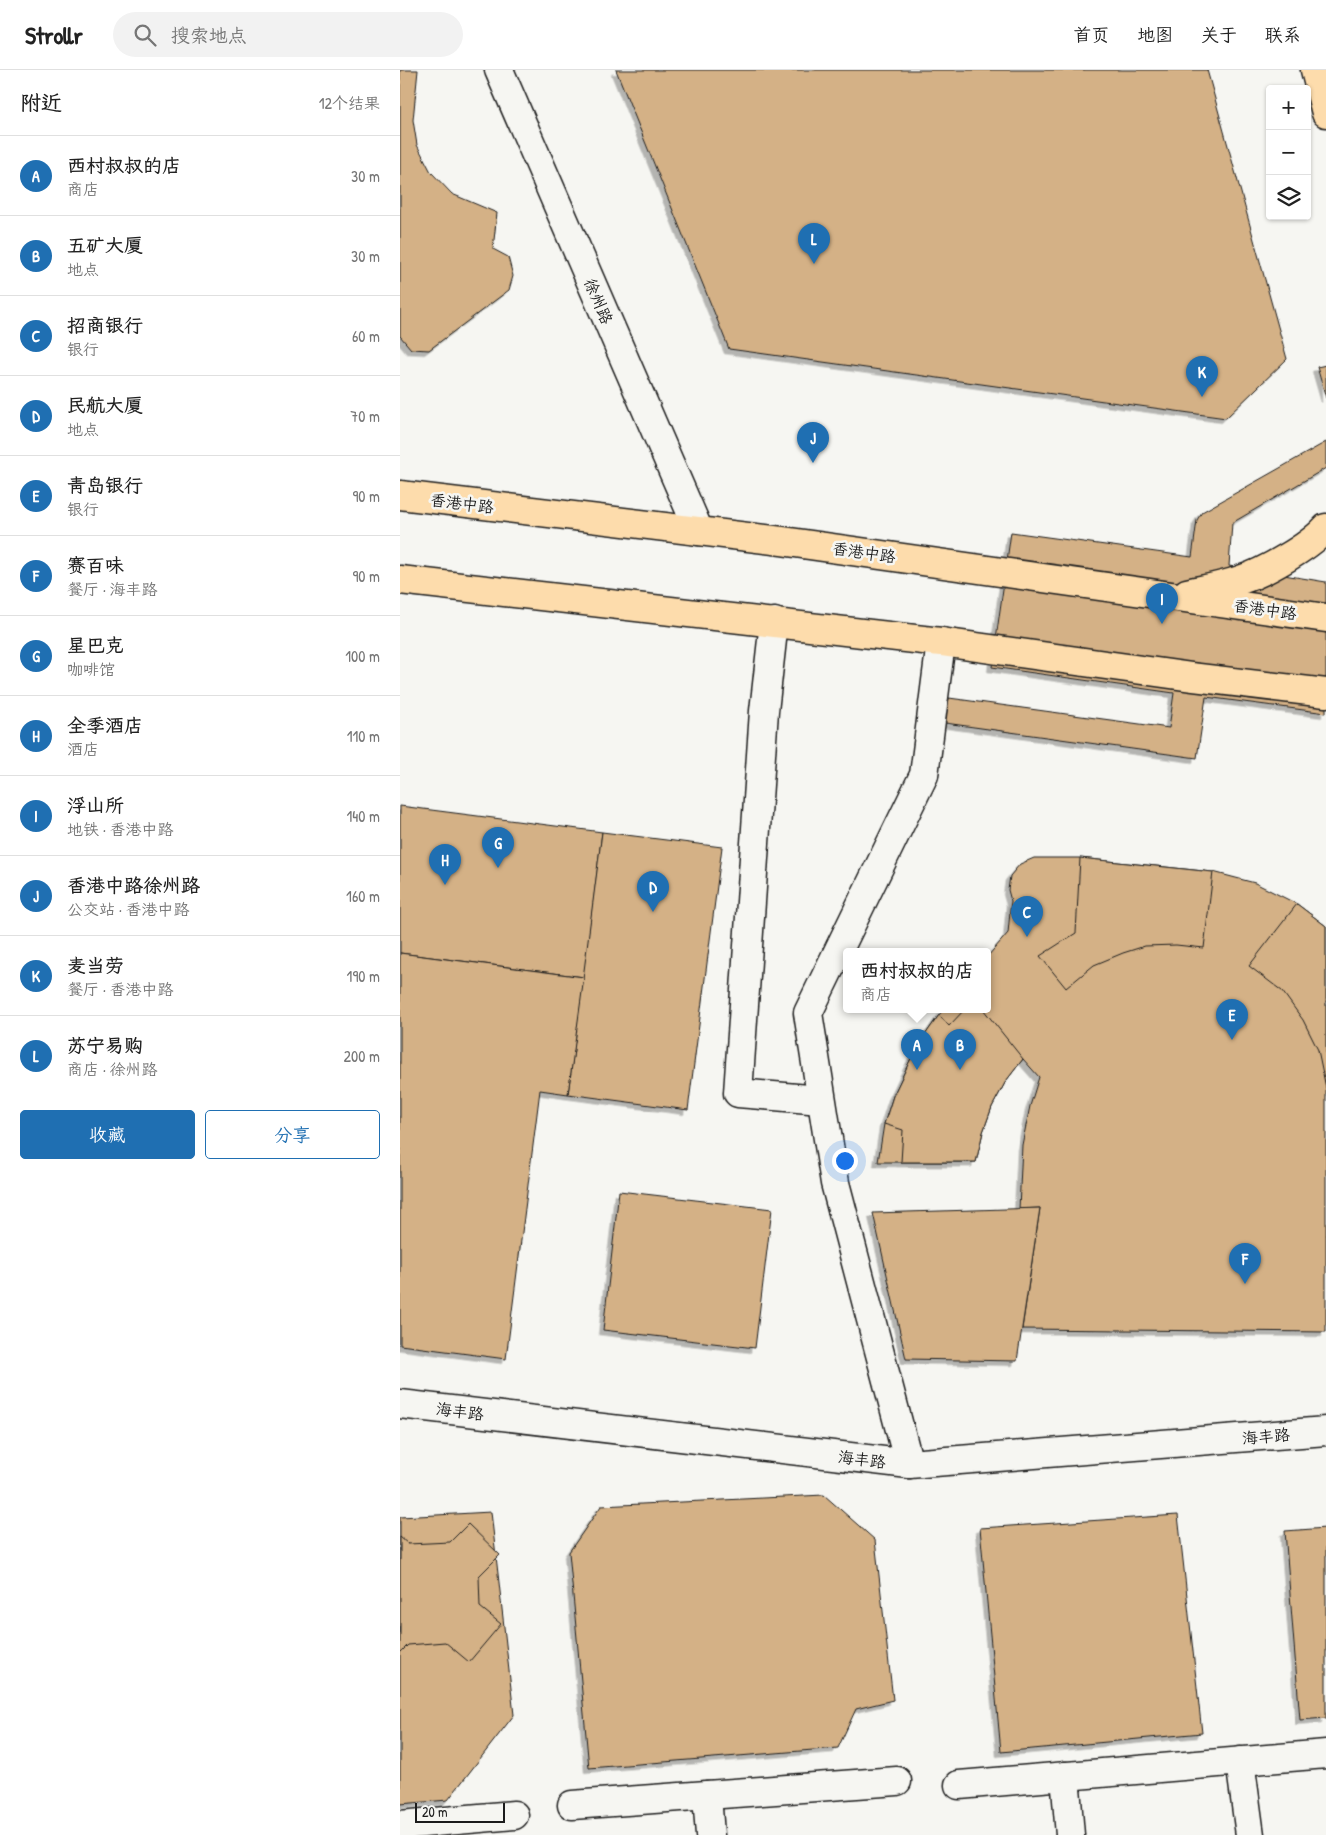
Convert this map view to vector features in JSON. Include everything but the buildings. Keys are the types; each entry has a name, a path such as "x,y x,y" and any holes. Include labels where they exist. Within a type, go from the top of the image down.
{"main road":[{"path":"1315,70 1326,113"},
{"name":"香港中路","path":"400,495 782,541 1326,618"},
{"path":"1172,596 1242,580 1289,557 1326,528"},
{"path":"400,580 941,642 1192,677 1326,693"}],"street":[{"name":"徐州路","path":"499,70 699,531"},
{"path":"774,622 764,712 738,1093 821,1100"},
{"path":"909,1464 835,1183 808,1013 924,775 941,642"},
{"name":"海丰路","path":"400,1404 909,1464 1326,1431"},
{"path":"959,1785 1326,1754"},
{"path":"1240,1761 1250,1835"},
{"path":"1065,1776 1070,1835"},
{"path":"572,1805 897,1781"},
{"path":"707,1795 710,1835"},
{"path":"400,1825 514,1815"}],"place":[{"name":"苏宁易购","path":"814,264"},
{"name":"麦当劳","path":"1202,397"},
{"name":"香港中路徐州路","path":"813,463"},
{"name":"浮山所","path":"1162,624"},
{"name":"星巴克","path":"498,868"},
{"name":"全季酒店","path":"445,885"},
{"name":"民航大厦","path":"653,912"},
{"name":"招商银行","path":"1027,937"},
{"name":"青岛银行","path":"1232,1040"},
{"name":"西村叔叔的店","path":"917,1070"},
{"name":"五矿大厦","path":"960,1070"},
{"name":"赛百味","path":"1245,1284"}]}
